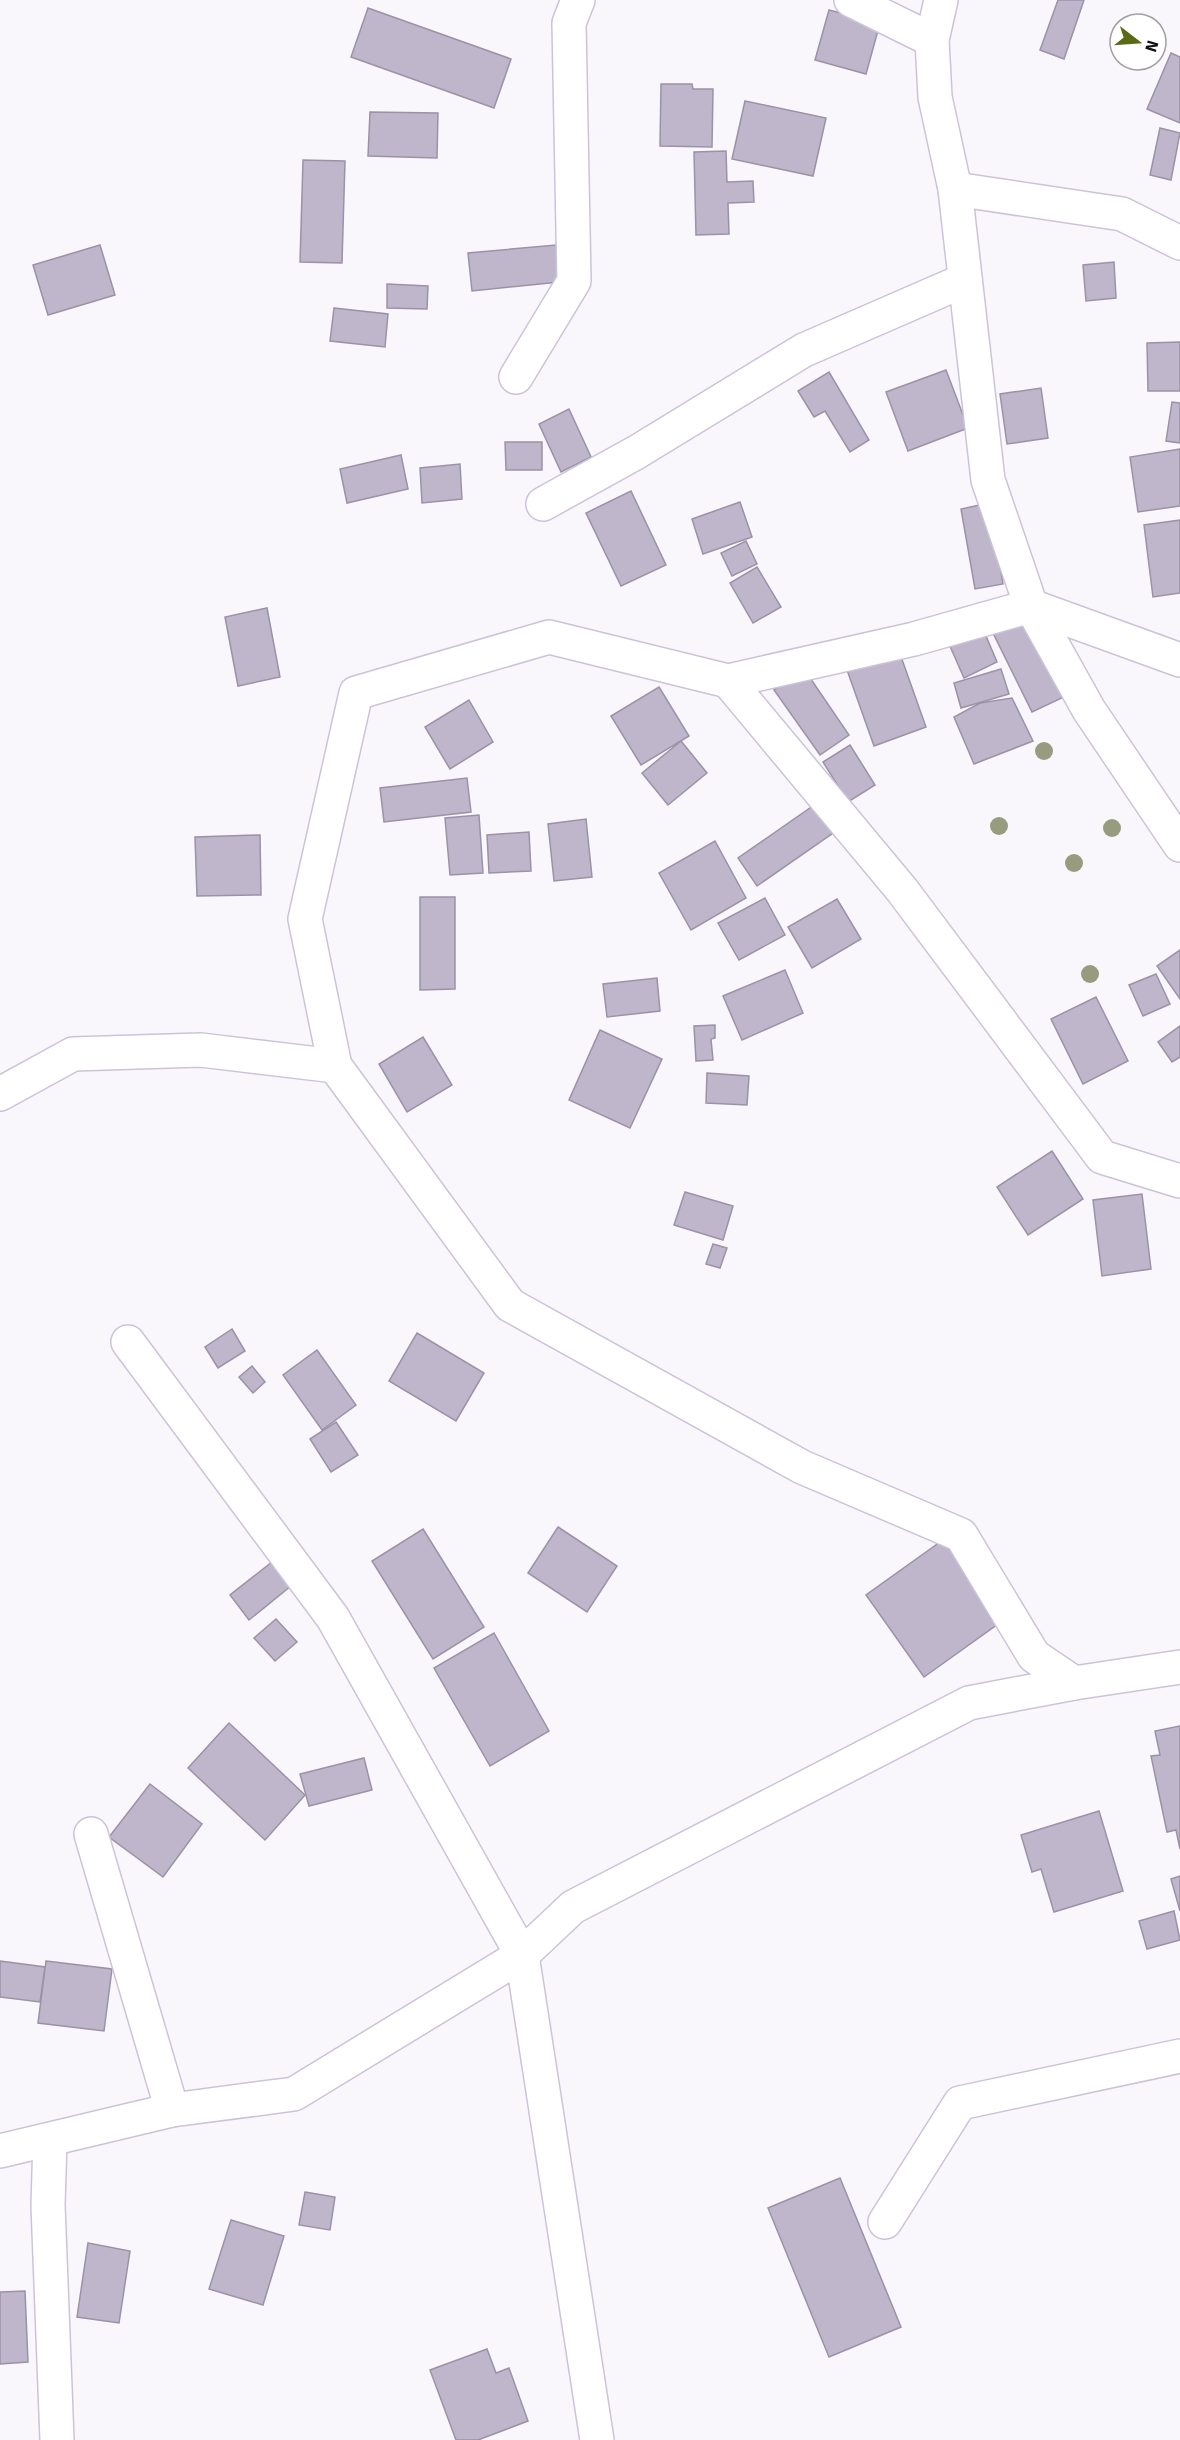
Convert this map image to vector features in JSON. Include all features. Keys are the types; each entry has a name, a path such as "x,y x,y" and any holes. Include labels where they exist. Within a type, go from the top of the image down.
{"street":[{"path":"516,377 574,281 570,23 578,0"},
{"path":"851,0 932,40"},
{"path":"941,0 932,40 934,97 955,189 988,480 1031,606 1089,710 1180,845"},
{"path":"955,189 1122,214 1180,243"},
{"path":"543,504 637,452 804,350 965,280"},
{"path":"1074,1683 1034,1656 961,1535 802,1467 510,1305 335,1066 305,919 356,693 549,637 728,681 914,639 1031,606 1180,660"},
{"path":"728,681 903,890 1102,1157 1180,1181"},
{"path":"0,1094 73,1054 201,1050 335,1066"},
{"path":"128,1342 333,1618 522,1955 597,2440"},
{"path":"0,2151 172,2110 294,2094 522,1955 573,1907 969,1703 1074,1683 1180,1667"},
{"path":"92,1834 172,2110"},
{"path":"885,2222 960,2103 1180,2055"},
{"path":"50,2140 48,2205 57,2440"}],"building":[{"path":"1058,0 1084,0 1064,59 1040,50"},
{"path":"368,8 511,59 494,108 351,57"},
{"path":"829,10 880,23 866,74 815,60"},
{"path":"1171,53 1180,57 1180,123 1147,109 1163,72 1168,72 1168,60"},
{"path":"661,84 692,84 693,89 713,89 712,147 660,146"},
{"path":"745,101 826,118 813,176 732,159"},
{"path":"370,112 438,113 437,158 368,156"},
{"path":"1160,128 1180,133 1171,180 1150,175"},
{"path":"726,151 727,182 753,181 754,202 728,203 729,234 696,235 694,152"},
{"path":"303,160 345,161 342,263 300,262"},
{"path":"100,245 115,295 48,315 33,265"},
{"path":"556,245 559,282 472,291 468,253"},
{"path":"1114,262 1116,298 1086,301 1083,265"},
{"path":"387,284 428,286 427,309 387,308"},
{"path":"334,308 388,314 385,347 330,341"},
{"path":"1180,342 1180,391 1148,391 1147,343"},
{"path":"946,370 968,428 908,451 886,392"},
{"path":"829,372 869,440 850,452 825,411 814,417 798,391"},
{"path":"1041,388 1048,438 1007,444 1000,394"},
{"path":"1172,402 1180,403 1180,443 1166,441"},
{"path":"569,409 591,457 561,472 539,424"},
{"path":"505,442 542,442 542,470 506,470"},
{"path":"1180,449 1180,506 1138,512 1130,457"},
{"path":"401,455 408,489 347,503 340,469"},
{"path":"460,464 462,499 422,503 420,468"},
{"path":"631,491 666,565 621,586 586,513"},
{"path":"740,502 752,537 703,554 692,519"},
{"path":"989,503 1003,584 975,589 961,509"},
{"path":"1180,520 1180,593 1153,597 1144,525"},
{"path":"746,541 757,564 732,576 721,553"},
{"path":"757,567 781,607 753,623 730,583"},
{"path":"267,608 280,677 238,686 225,617"},
{"path":"1025,612 1066,696 1032,712 991,629"},
{"path":"983,629 997,662 964,678 949,644"},
{"path":"899,651 926,727 874,746 847,670"},
{"path":"804,669 849,735 820,755 774,690"},
{"path":"1001,669 1009,694 961,708 954,683"},
{"path":"659,687 689,736 641,765 611,716"},
{"path":"1012,698 1033,741 974,764 954,717 980,703"},
{"path":"469,700 493,742 450,769 425,727"},
{"path":"681,741 707,773 668,805 642,773"},
{"path":"850,745 875,785 848,802 823,762"},
{"path":"467,778 471,812 384,822 380,788"},
{"path":"817,803 836,831 757,886 738,858"},
{"path":"479,815 483,873 450,875 445,818"},
{"path":"586,819 592,877 554,881 548,824"},
{"path":"529,832 531,871 489,873 487,835"},
{"path":"260,835 261,895 197,896 195,837"},
{"path":"715,841 746,898 691,930 659,873"},
{"path":"420,897 455,897 455,989 420,990"},
{"path":"765,898 785,935 739,960 718,923"},
{"path":"837,899 861,939 812,968 788,927"},
{"path":"1180,950 1180,999 1157,966"},
{"path":"785,970 803,1013 742,1040 723,996"},
{"path":"1156,974 1170,1004 1143,1016 1129,985"},
{"path":"657,978 660,1011 607,1017 603,984"},
{"path":"1096,997 1128,1061 1083,1084 1051,1019"},
{"path":"715,1025 715,1038 711,1039 713,1060 696,1061 694,1026"},
{"path":"1180,1026 1180,1057 1172,1062 1158,1042"},
{"path":"600,1030 662,1059 630,1128 569,1100"},
{"path":"423,1037 452,1085 407,1112 379,1064"},
{"path":"707,1073 749,1076 747,1105 706,1103"},
{"path":"1052,1151 1083,1199 1028,1235 997,1187"},
{"path":"685,1192 733,1206 723,1240 674,1225"},
{"path":"1142,1194 1151,1269 1102,1276 1093,1200"},
{"path":"713,1244 727,1248 720,1268 706,1264"},
{"path":"232,1329 245,1351 218,1368 205,1347"},
{"path":"417,1333 484,1373 456,1421 389,1381"},
{"path":"317,1350 356,1405 322,1430 283,1375"},
{"path":"252,1366 265,1382 253,1393 239,1377"},
{"path":"336,1422 358,1455 331,1472 310,1439"},
{"path":"558,1527 617,1566 587,1612 528,1573"},
{"path":"423,1529 484,1627 433,1659 372,1561"},
{"path":"947,1537 1005,1619 924,1677 866,1595"},
{"path":"277,1558 296,1582 249,1620 230,1595"},
{"path":"276,1619 297,1642 275,1661 254,1638"},
{"path":"494,1633 549,1731 490,1766 434,1668"},
{"path":"229,1723 305,1795 265,1840 188,1768"},
{"path":"1180,1726 1180,1849 1176,1830 1167,1832 1151,1756 1160,1755 1155,1731"},
{"path":"364,1758 372,1790 309,1806 300,1774"},
{"path":"150,1784 202,1824 163,1877 109,1837"},
{"path":"1099,1811 1123,1891 1054,1912 1041,1869 1032,1872 1021,1835"},
{"path":"1180,1876 1180,1911 1171,1879"},
{"path":"1174,1911 1180,1940 1147,1949 1139,1921"},
{"path":"0,1961 45,1967 40,2002 0,1997"},
{"path":"46,1961 112,1969 104,2031 38,2023"},
{"path":"840,2178 901,2327 829,2357 768,2208"},
{"path":"305,2192 335,2197 330,2230 299,2225"},
{"path":"231,2220 284,2236 263,2305 209,2289"},
{"path":"88,2243 130,2251 119,2323 77,2317"},
{"path":"25,2291 28,2362 0,2364 0,2292"},
{"path":"487,2349 496,2373 509,2368 528,2421 478,2440 456,2440 430,2370"}]}
